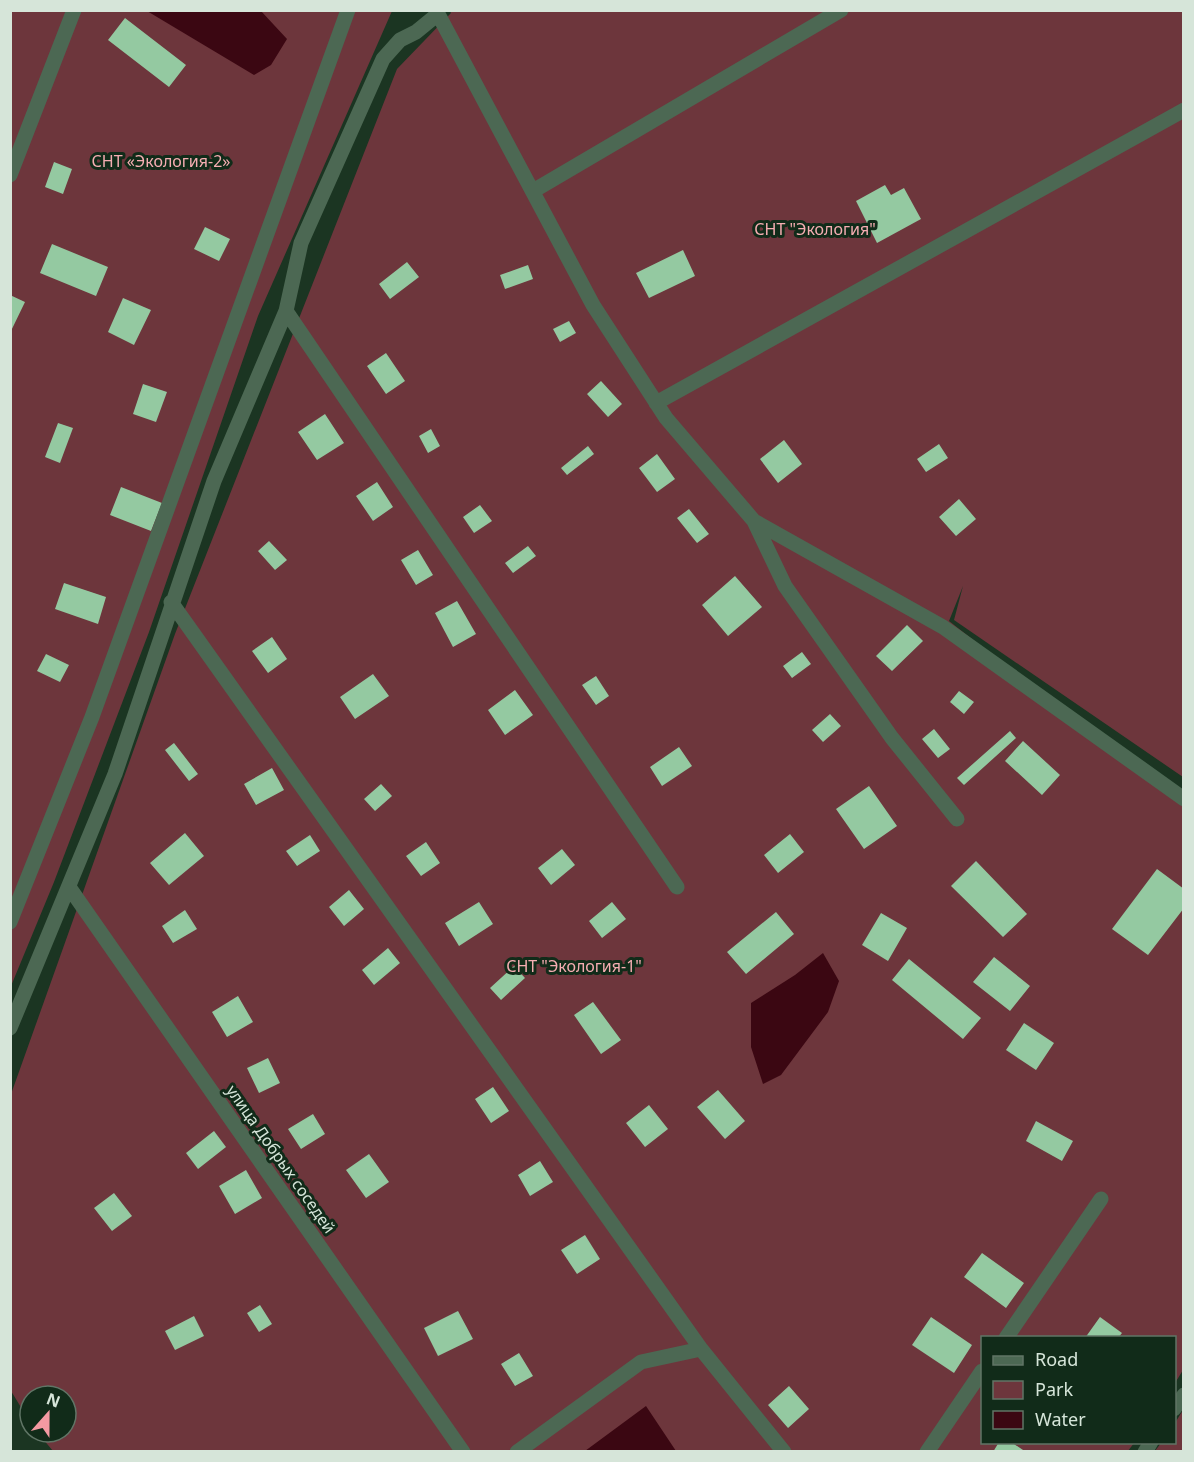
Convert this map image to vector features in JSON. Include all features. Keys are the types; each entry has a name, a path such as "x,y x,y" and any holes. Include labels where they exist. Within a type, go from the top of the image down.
{"street":[{"path":"10,175 74,10"},
{"path":"10,922 92,717 348,10"},
{"path":"533,191 841,10"},
{"path":"10,1028 115,774 171,602 214,481 286,311 301,243 383,58 400,40 416,32 437,12 592,305 656,403 754,521 785,586 892,738 957,819"},
{"path":"656,403 1184,110"},
{"path":"286,311 677,887"},
{"path":"754,521 943,627 1184,799"},
{"path":"171,602 701,1349 784,1452"},
{"name":"улица Добрых соседей","path":"69,887 463,1452"},
{"path":"1007,1336 1101,1199"},
{"path":"517,1452 641,1362 701,1349"},
{"path":"927,1452 981,1372"}],"green space":[{"name":"СНТ «Экология-2»","path":"11,11 392,11 258,316 149,632 54,882 11,986"},
{"name":"СНТ \"Экология-1\"","path":"450,11 1183,11 1183,777 954,620 963,586 949,621 1183,805 1183,1370 1176,1381 1176,1336 981,1336 981,1444 1133,1444 1128,1451 53,1451 47,1444 78,1444 78,1384 18,1384 18,1402 11,1391 10,1097 175,634 397,69 451,13"},
{"path":"1183,1410 1183,1451 1155,1451 1160,1444 1176,1444 1176,1421"}],"water":[{"path":"147,11 261,11 287,39 271,65 254,75"},
{"path":"823,953 839,981 828,1012 781,1075 763,1084 751,1047 751,1003 795,975"},
{"path":"646,1406 676,1451 585,1451"}],"building":[{"path":"125,18 186,65 169,87 108,40"},
{"path":"54,162 72,169 63,194 45,187"},
{"path":"885,185 891,195 904,188 921,219 877,243 856,201"},
{"path":"205,227 230,239 219,261 194,249"},
{"path":"52,244 108,267 96,296 40,273"},
{"path":"683,250 695,276 649,298 636,273"},
{"path":"407,262 419,277 390,299 379,284"},
{"path":"528,265 533,279 505,289 500,275"},
{"path":"10,295 25,302 10,333"},
{"path":"123,298 151,310 134,345 108,332"},
{"path":"569,321 576,333 560,342 553,329"},
{"path":"386,353 405,381 386,394 367,366"},
{"path":"601,381 622,404 608,417 587,394"},
{"path":"143,384 167,392 156,422 133,414"},
{"path":"325,414 344,443 317,460 298,432"},
{"path":"58,423 73,428 60,463 45,457"},
{"path":"431,429 440,446 428,453 419,436"},
{"path":"784,440 802,464 778,483 760,459"},
{"path":"939,444 948,458 926,472 917,459"},
{"path":"588,446 594,454 567,475 561,468"},
{"path":"657,454 675,479 657,492 639,468"},
{"path":"377,482 393,507 373,521 356,496"},
{"path":"121,487 162,503 151,531 110,515"},
{"path":"959,499 976,519 956,536 939,517"},
{"path":"480,505 492,521 474,533 463,517"},
{"path":"689,509 709,534 697,543 677,518"},
{"path":"269,541 287,560 275,570 258,551"},
{"path":"528,546 536,556 513,573 505,563"},
{"path":"418,550 433,575 416,585 401,560"},
{"path":"735,576 762,607 728,636 702,605"},
{"path":"64,583 106,597 98,624 55,609"},
{"path":"457,601 476,634 453,647 435,613"},
{"path":"907,625 923,641 892,671 876,656"},
{"path":"272,637 287,659 268,673 252,651"},
{"path":"802,652 811,664 792,678 783,666"},
{"path":"46,654 69,665 60,682 37,671"},
{"path":"373,674 389,696 355,719 340,697"},
{"path":"596,676 609,696 596,705 582,685"},
{"path":"515,690 533,715 505,735 488,710"},
{"path":"959,691 974,702 964,714 950,702"},
{"path":"830,714 841,726 823,742 812,730"},
{"path":"934,729 950,749 938,758 922,739"},
{"path":"1010,731 1016,738 964,785 957,778"},
{"path":"1023,741 1060,775 1042,795 1005,761"},
{"path":"174,743 198,774 189,781 165,750"},
{"path":"679,747 692,766 662,786 650,767"},
{"path":"272,768 284,790 256,805 244,784"},
{"path":"381,784 392,796 375,811 364,799"},
{"path":"869,786 897,826 864,849 836,809"},
{"path":"185,833 204,856 169,885 150,863"},
{"path":"790,834 804,852 778,873 764,855"},
{"path":"310,835 320,851 297,866 286,851"},
{"path":"426,842 440,863 421,876 406,856"},
{"path":"562,849 575,865 551,885 538,868"},
{"path":"976,861 1027,914 1003,937 951,886"},
{"path":"1157,869 1184,889 1184,908 1148,955 1112,929"},
{"path":"349,890 364,909 344,926 329,907"},
{"path":"479,902 493,924 459,946 445,923"},
{"path":"612,902 626,919 602,938 589,921"},
{"path":"185,910 197,929 173,943 162,926"},
{"path":"776,912 794,934 746,974 727,952"},
{"path":"881,913 907,928 888,961 862,945"},
{"path":"388,948 400,963 374,985 362,970"},
{"path":"994,957 1030,986 1010,1011 973,982"},
{"path":"909,959 981,1018 963,1039 892,980"},
{"path":"514,966 525,978 501,1000 490,988"},
{"path":"238,996 253,1022 227,1037 212,1012"},
{"path":"593,1002 621,1040 601,1054 574,1015"},
{"path":"1024,1023 1054,1043 1036,1070 1006,1050"},
{"path":"268,1058 280,1083 259,1093 247,1068"},
{"path":"493,1087 509,1111 491,1123 475,1099"},
{"path":"718,1090 745,1121 725,1139 697,1107"},
{"path":"649,1105 668,1129 645,1147 626,1123"},
{"path":"313,1114 325,1134 301,1149 288,1129"},
{"path":"1036,1121 1073,1141 1062,1161 1026,1141"},
{"path":"214,1131 226,1147 198,1169 186,1153"},
{"path":"369,1154 389,1182 366,1198 346,1170"},
{"path":"540,1161 553,1182 530,1196 518,1175"},
{"path":"246,1170 262,1198 235,1214 219,1186"},
{"path":"114,1193 132,1216 112,1231 94,1208"},
{"path":"585,1235 600,1259 577,1274 561,1250"},
{"path":"982,1253 1024,1283 1006,1308 964,1277"},
{"path":"260,1305 272,1324 259,1332 247,1313"},
{"path":"458,1311 473,1339 438,1356 424,1328"},
{"path":"194,1316 204,1336 175,1350 165,1331"},
{"path":"931,1317 972,1345 954,1373 912,1345"},
{"path":"1100,1317 1122,1333 1120,1336 1086,1336"},
{"path":"519,1353 533,1376 515,1386 501,1364"},
{"path":"789,1386 809,1409 788,1428 768,1405"},
{"path":"998,1444 1014,1444 1026,1452 993,1452"}],"park label":[{"name":"СНТ \"Экология\"","path":"815,229"}]}
